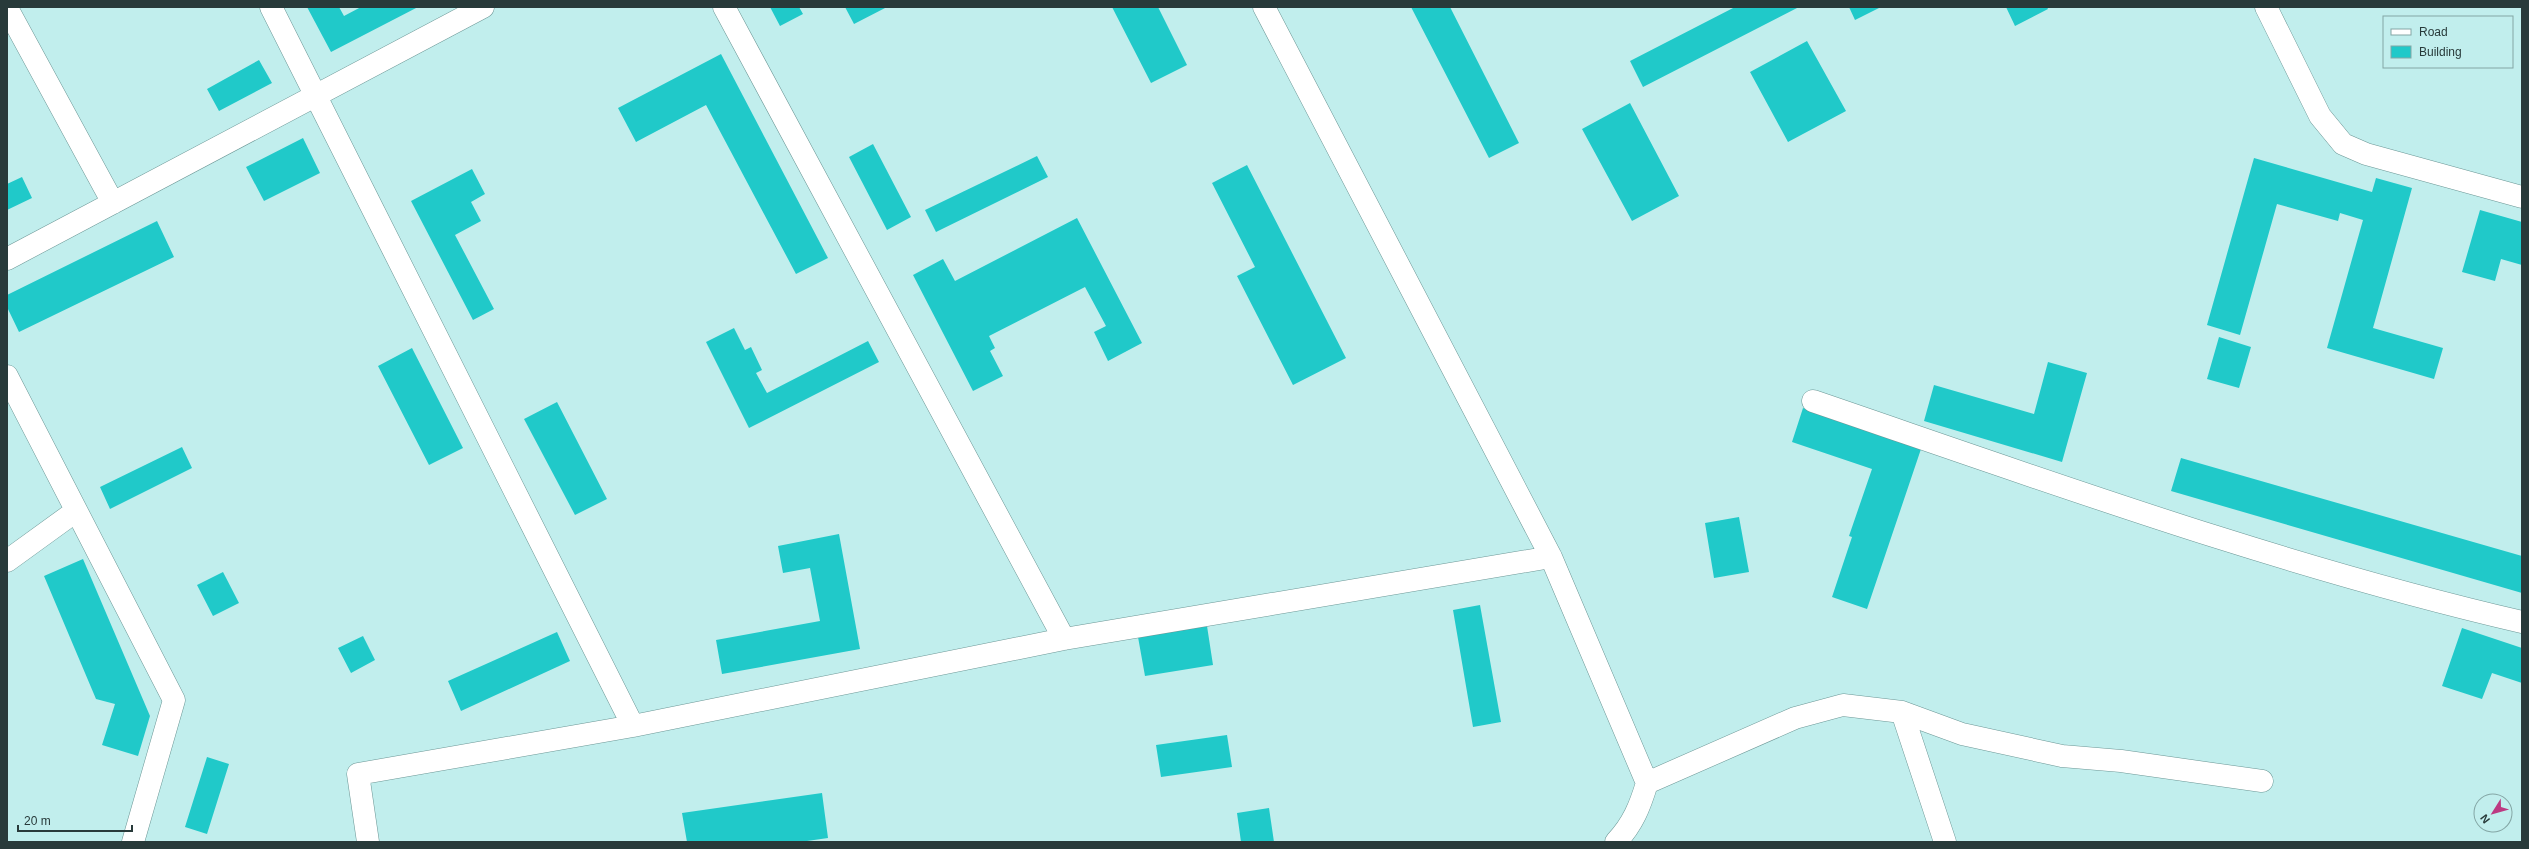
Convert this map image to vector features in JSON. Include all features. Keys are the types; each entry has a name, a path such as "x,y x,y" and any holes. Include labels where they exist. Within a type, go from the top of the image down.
{"street":[{"path":"271,7 633,726"},
{"path":"7,259 482,7"},
{"path":"724,7 1064,639"},
{"path":"1264,7 1551,557 1647,783 1640,807 1628,829 1616,842"},
{"path":"2266,7 2323,120 2343,144 2366,154 2522,196"},
{"path":"7,8 113,203"},
{"path":"7,376 174,700 133,842"},
{"path":"1813,402 2193,531 2444,604 2522,622"},
{"path":"7,561 76,511"},
{"path":"368,842 358,774 633,726 1064,639 1551,557"},
{"path":"1647,783 1795,718 1843,704 1902,712 1962,734 2062,756 2121,761 2262,781"},
{"path":"1902,712 1945,842"}],"building":[{"path":"307,7 339,7 344,16 361,7 418,7 331,52"},
{"path":"770,7 799,7 803,14 780,26"},
{"path":"845,7 887,7 854,24"},
{"path":"1112,7 1158,7 1187,65 1151,83"},
{"path":"1411,7 1450,7 1519,143 1489,158"},
{"path":"1735,7 1799,7 1643,87 1630,61"},
{"path":"1849,7 1881,7 1855,20"},
{"path":"2006,7 2047,7 2048,9 2015,26"},
{"path":"1807,41 1846,111 1788,142 1750,72"},
{"path":"721,54 828,258 796,274 706,105 636,142 618,108"},
{"path":"259,60 272,83 219,111 207,89"},
{"path":"1630,103 1679,196 1632,221 1582,129"},
{"path":"303,138 320,173 264,201 246,167"},
{"path":"873,144 911,217 887,230 849,157"},
{"path":"1037,156 1048,177 936,232 925,210"},
{"path":"2254,158 2372,192 2376,178 2412,188 2373,328 2443,348 2434,379 2327,348 2363,220 2340,213 2338,221 2277,204 2240,335 2207,325"},
{"path":"1247,165 1346,358 1293,385 1237,276 1255,267 1212,183"},
{"path":"472,169 485,194 471,202 481,221 455,235 494,309 473,320 411,201"},
{"path":"22,177 32,198 7,210 7,184"},
{"path":"2480,210 2522,222 2522,265 2501,259 2495,281 2462,272"},
{"path":"1077,218 1142,343 1108,361 1094,332 1106,326 1085,287 989,336 995,348 990,351 1003,376 973,391 913,275 943,259 955,281"},
{"path":"157,221 174,257 19,332 7,307 7,295"},
{"path":"734,328 745,350 751,347 762,370 756,373 767,393 868,341 879,362 749,428 706,342"},
{"path":"2219,337 2251,347 2239,388 2207,379"},
{"path":"412,348 463,448 429,465 378,366"},
{"path":"2048,362 2087,373 2062,462 1924,421 1934,385 2034,414"},
{"path":"557,402 607,499 575,515 524,419"},
{"path":"1803,408 1921,449 1867,609 1832,597 1852,537 1849,536 1872,469 1792,442"},
{"path":"182,447 192,468 110,509 100,487"},
{"path":"2181,458 2522,556 2522,593 2171,491"},
{"path":"1739,517 1749,572 1714,578 1705,523"},
{"path":"839,534 860,649 722,674 716,640 820,621 810,568 783,573 778,546"},
{"path":"83,559 150,716 138,756 102,745 115,704 96,699 44,576"},
{"path":"223,572 239,603 213,616 197,585"},
{"path":"1480,605 1501,722 1473,727 1453,610"},
{"path":"1207,626 1213,665 1145,676 1138,637"},
{"path":"2462,628 2522,648 2522,683 2492,673 2482,699 2442,686"},
{"path":"557,632 570,661 461,711 448,681"},
{"path":"363,636 375,660 351,673 338,648"},
{"path":"1227,735 1232,767 1161,777 1156,745"},
{"path":"207,757 229,764 207,834 185,827"},
{"path":"822,793 828,838 800,842 687,842 682,813"},
{"path":"1269,808 1274,842 1241,842 1237,813"}]}
